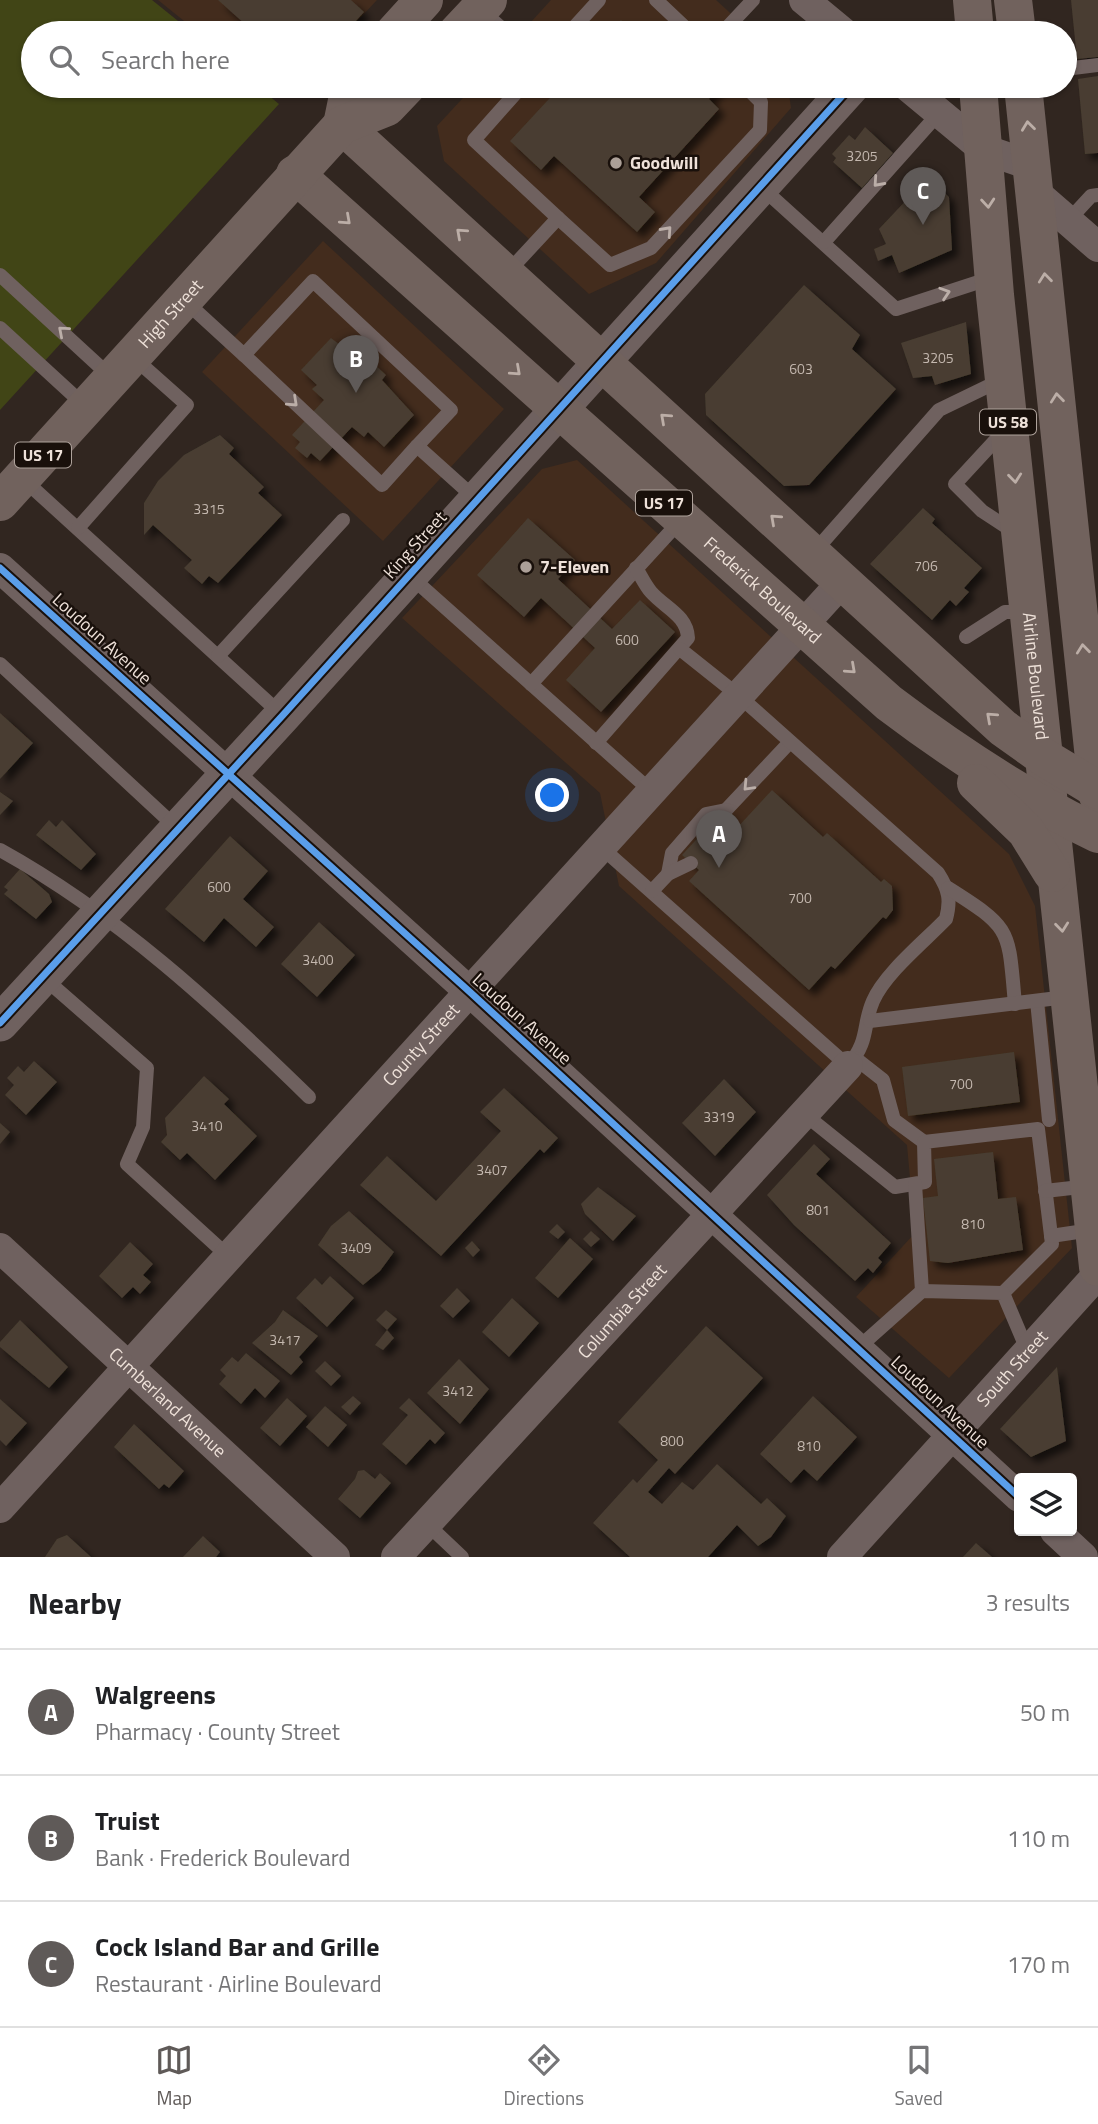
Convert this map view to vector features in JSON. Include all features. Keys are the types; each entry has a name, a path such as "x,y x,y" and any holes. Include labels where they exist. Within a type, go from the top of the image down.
{"main road":[{"path":"972,0 974,21"},
{"path":"1013,0 1016,21"},
{"path":"404,21 422,1"},
{"path":"348,98 342,125 1003,728 1045,758 1098,790"},
{"name":"High Street","path":"11,490 342,125 387,107 396,98"},
{"name":"Airline Boulevard","path":"979,98 1004,379 1058,882 1053,999 1060,1117 1090,1186 1098,1267"},
{"name":"US 58","path":"1024,98 1086,595 1098,796"},
{"name":"Frederick Boulevard","path":"295,174 803,626 923,729 1050,810 1098,834"},
{"path":"923,729 1026,831 1058,882"}],"street":[{"path":"810,2 831,21"},
{"name":"King Street","path":"0,1023 283,715 840,98"},
{"path":"921,98 983,149 1034,180 1068,221 1098,247"},
{"name":"Loudoun Avenue","path":"0,568 471,993 1014,1492"},
{"name":"County Street","path":"0,1508 843,581"},
{"name":"Columbia Street","path":"396,1557 710,1212 851,1062"},
{"name":"Cumberland Avenue","path":"0,1248 335,1557"},
{"name":"South Street","path":"842,1557 1098,1274"},
{"path":"1060,1536 1083,1557"}],"lane":[{"path":"580,21 599,0"},
{"path":"656,0 678,21"},
{"path":"733,21 753,0"},
{"path":"1077,68 1098,65"},
{"path":"511,98 474,139 610,265 651,248 760,130 761,102 757,98"},
{"path":"824,242 939,113"},
{"path":"761,187 897,309 994,277"},
{"path":"1068,221 1091,196 1098,195"},
{"path":"506,274 558,218"},
{"path":"0,275 122,367 187,405 78,528"},
{"path":"183,298 382,485 451,410 313,281 244,355"},
{"path":"0,328 86,408"},
{"path":"813,554 939,410 1004,379"},
{"path":"1009,425 955,484 982,511 1021,536"},
{"path":"417,446 477,500"},
{"path":"11,490 78,528 283,715"},
{"path":"531,684 682,519"},
{"path":"218,656 343,520"},
{"path":"596,743 688,638 687,628 651,592 636,568"},
{"path":"409,576 652,792"},
{"path":"966,637 1004,612 1029,612"},
{"path":"680,649 739,696 938,873 948,888 992,916 1005,932 1009,945 1015,1004"},
{"path":"0,664 178,828"},
{"path":"715,836 726,810 790,742"},
{"path":"668,874 672,853 706,814 726,810"},
{"path":"602,848 851,1062 883,1080 894,1120 924,1142 1060,1117 1045,1191 1052,1244 1003,1293 922,1292 858,1348"},
{"path":"0,850 100,914 246,1035 309,1097"},
{"path":"652,891 668,874 691,863"},
{"path":"851,1062 870,1021 872,1003 880,988 946,919 950,904 948,888"},
{"path":"43,977 147,1068 143,1127 127,1164 229,1257"},
{"path":"870,1021 1053,999"},
{"path":"803,1113 895,1187 925,1182 924,1142"},
{"path":"915,1185 922,1292"},
{"path":"1045,1191 1090,1186"},
{"path":"1051,1236 1094,1230"},
{"path":"1003,1293 1028,1352"},
{"path":"426,1524 462,1557"}],"shaded area":[{"path":"158,0 377,0 357,21 184,21"},
{"path":"551,0 716,0 739,21 532,21"},
{"path":"463,98 790,98 791,108 656,263 589,294 444,161 437,126"},
{"path":"323,241 504,409 383,541 202,372"},
{"path":"577,460 1009,854 1035,906 1072,1248 949,1378 856,1297 915,1233 907,1145 619,886 600,793 402,618 542,469"}],"green space":[{"path":"0,0 152,0 178,21 21,21 21,98 272,98 279,104 0,410"}],"building":[{"path":"218,0 351,0 364,12 356,21 242,21"},
{"path":"1071,0 1098,0 1098,57 1077,59 1077,21 1073,21"},
{"path":"1098,76 1098,153 1085,154 1078,79"},
{"name":"Goodwill","path":"550,98 710,98 719,109 639,197 655,212 637,232 554,156 541,170 510,141"},
{"path":"865,127 893,153 862,188 833,162 836,158 832,154 849,135 855,140"},
{"path":"928,177 949,197 952,250 899,273 892,255 878,261 874,249 886,244 879,229"},
{"path":"804,285 860,335 852,349 896,389 809,485 784,486 706,415 705,394"},
{"path":"966,322 971,374 935,385 932,376 913,378 901,343"},
{"path":"331,338 369,367 373,363 386,375 382,380 414,415 384,447 368,432 364,437 352,427 320,461 311,453 307,458 295,448 300,442 292,435 324,400 312,389 317,385 301,370"},
{"path":"220,435 234,448 229,454 264,487 258,493 282,515 218,583 209,576 202,584 184,568 192,560 153,525 144,535 144,503 158,481 184,455"},
{"path":"923,508 935,519 932,523 982,568 964,588 969,592 956,606 950,600 932,620 870,564"},
{"path":"528,518 575,560 558,579 612,629 640,600 675,632 601,712 566,680 595,648 541,598 524,617 477,575"},
{"path":"0,713 33,743 0,779"},
{"path":"772,790 823,837 827,833 881,882 884,879 892,886 893,910 886,919 883,917 835,969 831,966 809,990 689,881 699,870 682,855 707,828 723,843"},
{"path":"0,792 13,801 0,815"},
{"path":"49,820 56,827 62,820 96,854 81,870 36,835"},
{"path":"230,836 268,871 243,899 274,927 256,947 224,918 204,942 165,909"},
{"path":"20,869 49,894 52,902 36,919 4,894 8,890 4,887"},
{"path":"319,922 355,955 317,997 281,964"},
{"path":"1014,1052 1020,1102 908,1116 902,1067"},
{"path":"34,1061 57,1082 26,1115 5,1095 14,1085 7,1078 18,1066 24,1072"},
{"path":"204,1076 229,1099 224,1104 257,1136 215,1180 187,1153 180,1160 161,1142 167,1135 165,1118"},
{"path":"724,1079 756,1112 715,1156 682,1123"},
{"path":"504,1088 558,1138 544,1153 540,1149 441,1256 360,1185 387,1156 436,1201 501,1131 480,1112"},
{"path":"0,1123 10,1132 0,1144"},
{"path":"814,1144 830,1159 816,1174 891,1243 878,1258 882,1262 873,1273 868,1268 855,1281 794,1225 767,1195"},
{"path":"993,1152 998,1199 1016,1197 1023,1250 948,1263 930,1261 923,1198 938,1196 934,1159"},
{"path":"598,1187 636,1216 613,1241 585,1214 581,1204"},
{"path":"349,1211 394,1252 380,1271 363,1285 318,1245 331,1226"},
{"path":"557,1224 565,1232 558,1239 549,1232"},
{"path":"591,1231 600,1239 591,1247 583,1239"},
{"path":"570,1238 593,1259 558,1298 535,1278"},
{"path":"472,1241 480,1250 473,1257 465,1248"},
{"path":"130,1242 153,1264 143,1275 151,1282 140,1294 133,1287 122,1298 99,1276"},
{"path":"330,1276 354,1298 327,1327 296,1298 315,1278 322,1285"},
{"path":"457,1288 470,1301 453,1318 440,1306"},
{"path":"512,1298 539,1323 509,1357 482,1332"},
{"path":"283,1310 318,1336 299,1357 303,1362 291,1375 252,1343 275,1322"},
{"path":"386,1310 397,1319 387,1330 376,1320"},
{"path":"20,1320 68,1367 49,1388 0,1347 0,1342"},
{"path":"706,1326 763,1378 675,1474 669,1468 648,1492 662,1504 682,1482 693,1490 717,1464 761,1504 767,1498 786,1516 771,1537 758,1546 737,1525 708,1557 630,1557 593,1523 633,1479 637,1483 658,1460 618,1422"},
{"path":"387,1330 394,1338 383,1350 375,1345"},
{"path":"246,1353 280,1381 265,1398 255,1388 241,1404 219,1384 226,1376 220,1370 232,1357 238,1362"},
{"path":"459,1359 489,1389 460,1424 427,1393"},
{"path":"325,1361 341,1376 331,1386 315,1371"},
{"path":"1057,1367 1066,1441 1031,1457 1000,1429"},
{"path":"353,1396 361,1403 350,1415 341,1407"},
{"path":"813,1396 857,1437 817,1481 804,1469 791,1483 760,1454"},
{"path":"287,1398 307,1416 280,1446 260,1428"},
{"path":"409,1398 445,1433 435,1444 430,1439 406,1465 382,1444 408,1415 399,1408"},
{"path":"0,1399 27,1423 6,1446 0,1440"},
{"path":"325,1406 347,1425 328,1447 306,1427"},
{"path":"134,1424 184,1471 169,1488 164,1484 159,1489 114,1447"},
{"path":"364,1470 375,1479 380,1473 391,1483 360,1518 338,1499 355,1479 358,1471"},
{"path":"67,1535 91,1557 45,1557 57,1539"},
{"path":"203,1536 220,1552 216,1557 183,1557"},
{"path":"976,1543 992,1557 963,1557"}],"cycle path":[{"path":"0,1023 283,715 840,98"},
{"path":"0,568 471,993 1014,1492"}],"place":[{"name":"Goodwill","path":"616,163"},
{"name":"Cock Island Bar and Grille","path":"923,225"},
{"name":"Truist","path":"356,393"},
{"name":"7-Eleven","path":"526,567"},
{"name":"Walgreens","path":"719,868"}]}
